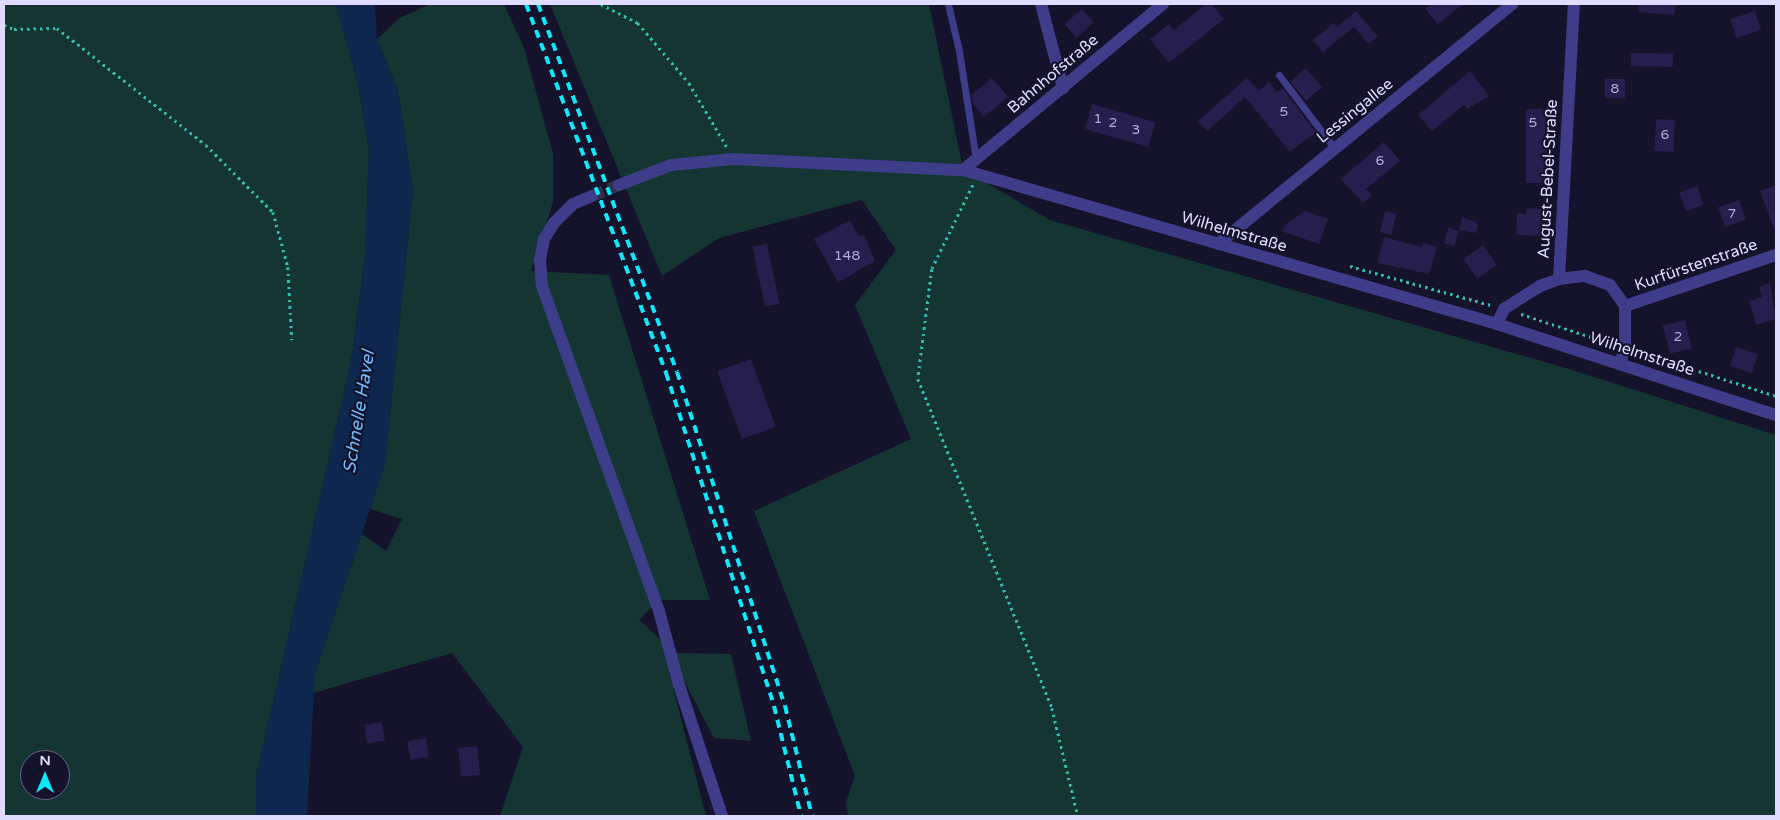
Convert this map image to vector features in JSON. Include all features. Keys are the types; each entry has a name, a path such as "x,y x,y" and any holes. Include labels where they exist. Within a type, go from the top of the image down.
{"street":[{"path":"1041,4 1063,88"},
{"name":"Bahnhofstraße","path":"964,170 1163,4"},
{"name":"Lessingallee","path":"1218,244 1512,4"},
{"name":"August-Bebel-Straße","path":"1574,4 1559,279 1585,276 1610,285 1625,306"},
{"name":"Wilhelmstraße","path":"618,185 671,165 734,160 964,170 1497,324 1776,415"},
{"path":"592,196 573,204 554,223 544,240 540,260 542,286 659,611 679,684 722,816"},
{"name":"Kurfürstenstraße","path":"1620,363 1625,348 1625,306 1776,255"},
{"path":"1497,324 1504,309 1540,286 1559,279"}],"lane":[{"path":"948,4 959,51 976,159"},
{"path":"1279,75 1335,149"}],"path":[{"path":"601,4 638,23 689,83 734,160"},
{"path":"4,25 14,29 57,28 206,145 273,212 288,267 292,340"},
{"path":"979,174 932,269 918,380 1052,708 1078,816"}],"green space":[{"path":"4,4 336,4 358,83 369,149 365,256 351,362 256,777 256,816 4,816"},
{"path":"430,4 504,4 524,48 553,154 553,202 531,271 609,275 710,600 659,600 639,620 676,653 731,654 751,741 714,738 679,671 669,672 706,816 500,816 523,747 452,653 313,693 315,673 362,534 386,551 402,519 370,509 385,464 413,190 398,91 377,39 400,18"},
{"path":"550,4 929,4 963,169 1050,220 1569,369 1776,435 1776,816 848,816 846,802 855,776 754,511 911,439 855,305 896,250 862,200 719,238 662,276"}],"water":[{"name":"Schnelle Havel","path":"336,4 375,4 377,39 398,91 413,190 385,465 315,673 307,816 256,816 256,777 351,362 365,256 369,149 358,83"}],"building":[{"path":"1206,4 1211,4 1224,19 1169,63 1150,39 1169,24 1174,30"},
{"path":"1431,4 1463,4 1438,24 1425,9"},
{"path":"1639,4 1676,4 1674,15 1639,12"},
{"path":"1082,9 1094,23 1076,38 1065,24"},
{"path":"1356,11 1378,37 1368,44 1354,27 1323,52 1313,40 1334,23 1337,27"},
{"path":"1755,11 1761,30 1736,38 1730,19"},
{"path":"1631,53 1673,54 1673,67 1631,66"},
{"path":"1306,68 1322,87 1306,101 1290,81"},
{"path":"1470,71 1489,96 1467,109 1464,105 1432,131 1418,115"},
{"path":"992,78 1008,97 984,117 973,104 971,95"},
{"path":"1247,78 1259,91 1269,82 1277,92 1282,88 1316,132 1290,152 1245,97 1207,131 1198,121"},
{"path":"1605,79 1625,79 1625,98 1605,98"},
{"path":"1092,104 1155,122 1148,147 1085,129"},
{"path":"1526,109 1548,109 1548,183 1526,183"},
{"path":"1656,119 1675,120 1673,152 1654,151"},
{"path":"1384,142 1400,161 1366,189 1372,195 1363,203 1341,179"},
{"path":"1776,185 1776,232 1775,232 1760,191"},
{"path":"1697,186 1704,205 1686,211 1679,192"},
{"path":"1739,200 1746,220 1725,227 1718,207"},
{"path":"1527,208 1543,209 1542,236 1516,235 1517,213 1526,214"},
{"path":"1305,211 1328,219 1319,244 1281,231 1287,223"},
{"path":"1385,211 1397,214 1391,235 1380,232"},
{"path":"1462,217 1478,223 1476,233 1459,230"},
{"path":"850,220 859,236 864,235 875,261 838,282 814,239"},
{"path":"1448,228 1459,231 1454,246 1444,243"},
{"path":"1384,237 1422,247 1423,243 1437,247 1429,274 1377,263"},
{"path":"767,244 780,304 765,307 752,247"},
{"path":"1483,245 1497,265 1477,278 1463,259"},
{"path":"1770,283 1776,319 1756,325 1749,301 1762,297 1759,287"},
{"path":"1685,320 1692,348 1670,354 1663,326"},
{"path":"1736,347 1758,354 1752,373 1730,366"},
{"path":"751,359 776,427 742,439 717,371"},
{"path":"382,722 385,741 367,744 364,725"},
{"path":"426,738 429,757 410,760 407,741"},
{"path":"477,746 480,775 461,777 458,748"}],"tunnel":[{"path":"592,196 619,185"}],"railway":[{"path":"526,4 666,373 774,706 801,816"},
{"path":"538,4 677,372 785,706 812,816"}]}
